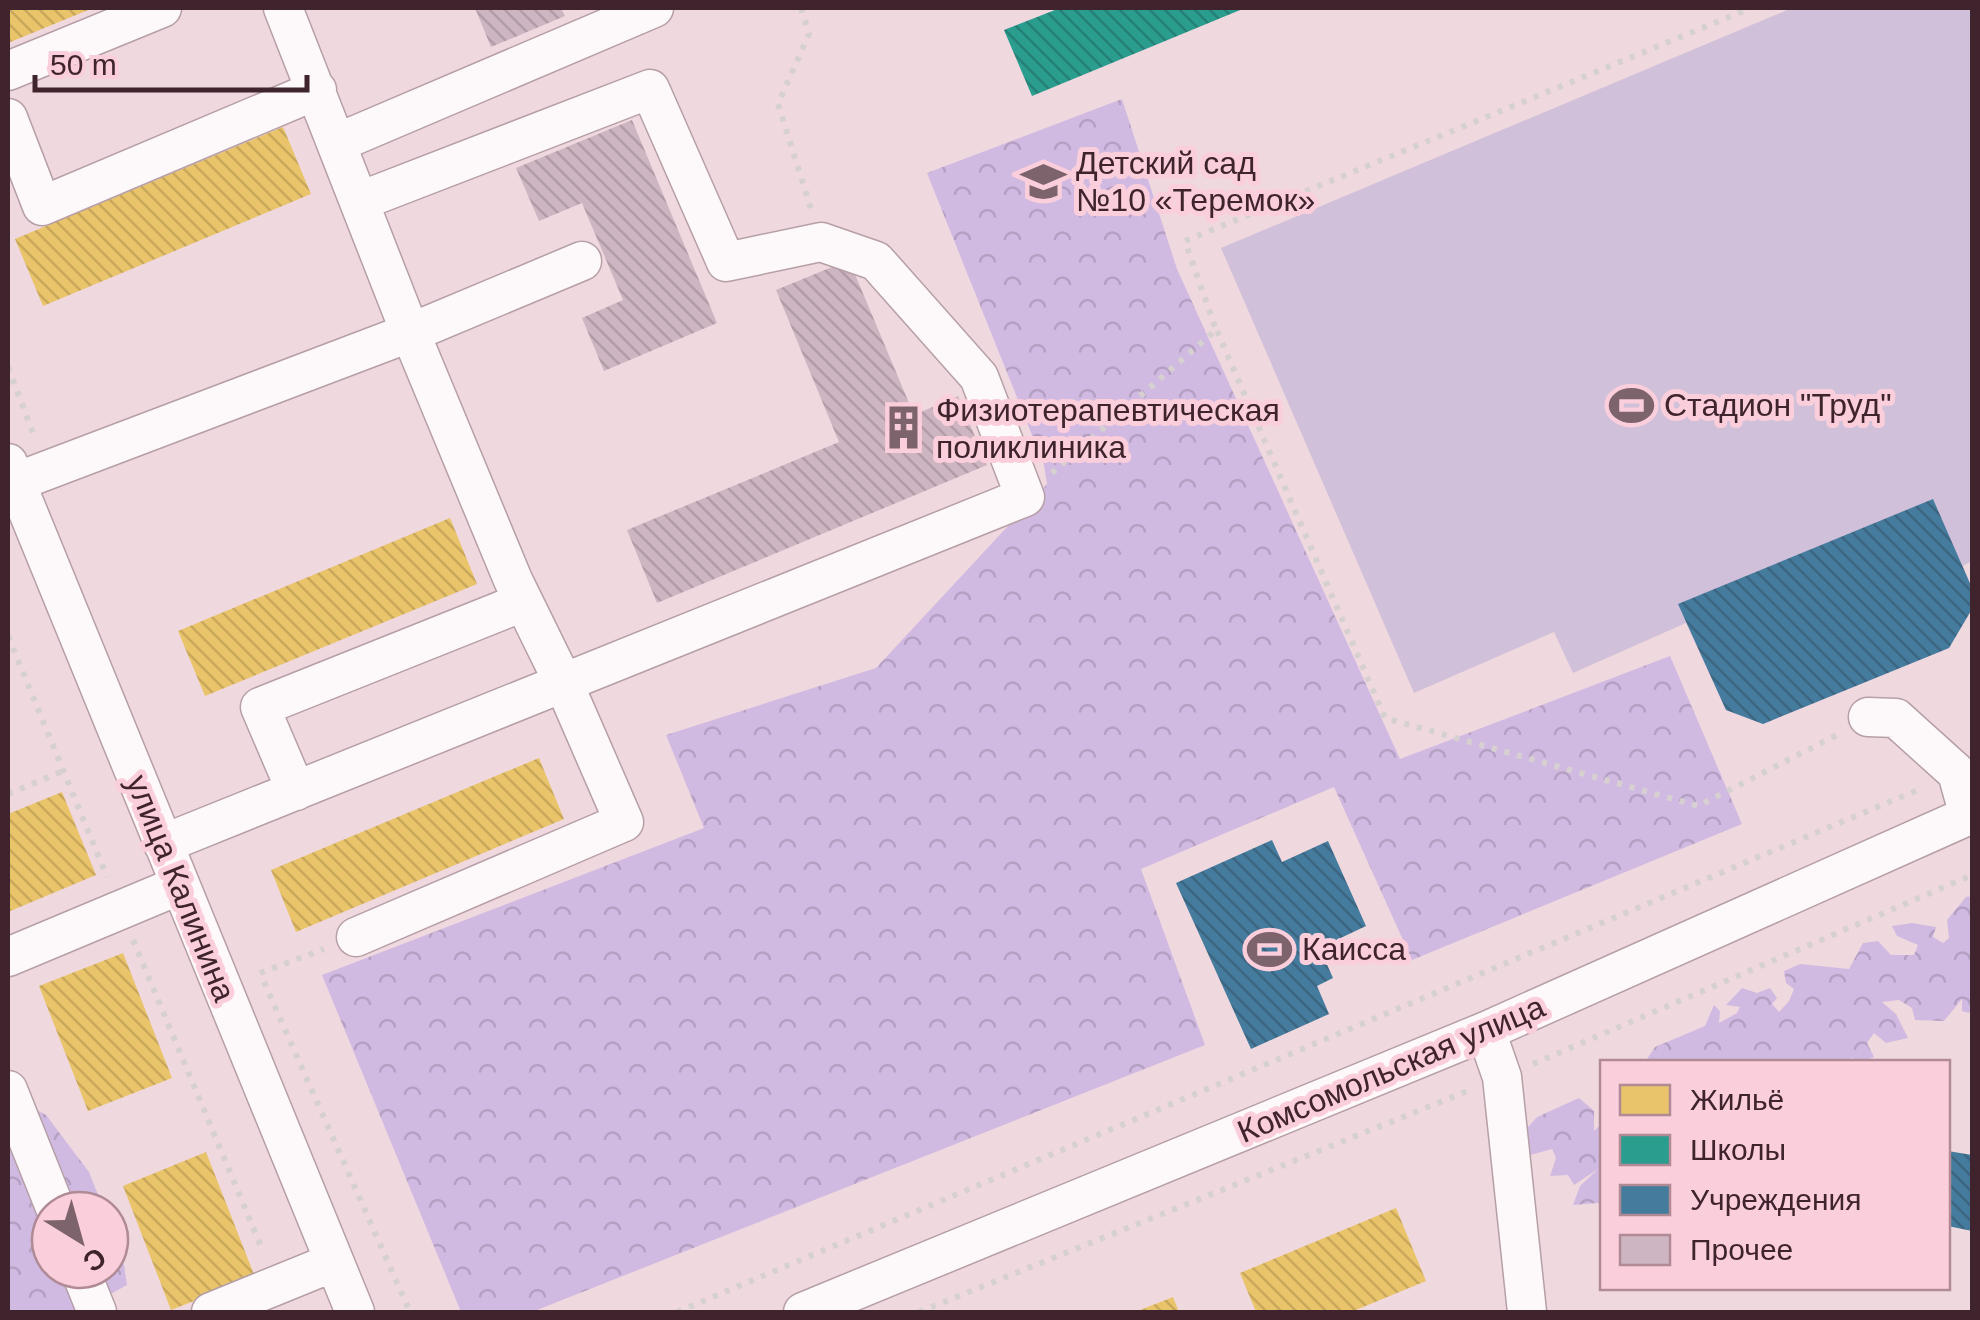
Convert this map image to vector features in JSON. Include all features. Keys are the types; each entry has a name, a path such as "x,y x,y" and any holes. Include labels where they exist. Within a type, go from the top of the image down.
{"street":[{"path":"8,70 162,8"},
{"path":"283,8 410,332 523,602 564,684 624,822 356,937"},
{"path":"337,142 599,18 654,8"},
{"path":"8,118 42,206 316,90"},
{"path":"164,844 1025,497 979,377 876,261 821,242 726,262 650,90 360,201"},
{"path":"13,487 582,261"},
{"name":"улица Калинина","path":"13,487 355,1312"},
{"path":"296,791 260,707 523,602"},
{"path":"1868,717 1896,718 1957,773 1971,815"},
{"name":"Комсомольская улица","path":"804,1312 1486,1031 1971,815"},
{"path":"8,957 180,885"},
{"path":"1486,1031 1502,1078 1517,1309"},
{"path":"8,1090 48,1190"},
{"path":"211,1312 334,1262"}],"path":[{"path":"801,8 808,34 778,104 821,242"},
{"path":"1751,8 1186,241 1216,330 1385,718 1698,806 1868,717"},
{"path":"1025,497 1216,330"},
{"path":"8,636 277,1286"},
{"path":"8,794 63,771"},
{"path":"677,1312 1957,773"},
{"path":"919,1312 1502,1078 1972,875"},
{"path":"260,973 356,937"}],"green space":[{"path":"1122,99 1177,269 1400,759 1670,656 1742,824 1412,960 1334,787 1141,869 1205,1045 532,1312 461,1312 322,975 704,828 666,735 876,668 1047,484 1044,465 927,173"},
{"path":"1972,896 1969,1013 1962,1011 1962,999 1944,1021 1915,1020 1912,1008 1899,1000 1882,1002 1896,1014 1908,1038 1886,1043 1874,1033 1867,1043 1874,1057 1866,1060 1646,1060 1655,1047 1705,1026 1714,1005 1720,1011 1719,1023 1737,1013 1740,1007 1726,1005 1742,988 1757,993 1770,988 1777,998 1772,1004 1779,1012 1794,989 1786,983 1784,971 1800,964 1849,969 1863,943 1878,941 1891,955 1914,955 1918,945 1897,936 1892,926 1912,923 1936,927 1933,937 1943,943 1949,938 1947,920 1966,897"},
{"path":"8,1096 46,1115 89,1172 96,1190 30,1190 30,1290 118,1290 78,1312 8,1312"},
{"path":"1579,1098 1594,1111 1594,1131 1600,1125 1600,1206 1573,1205 1580,1186 1598,1169 1574,1185 1568,1175 1550,1176 1556,1158 1552,1149 1523,1157 1523,1133 1537,1117"}],"shaded area":[{"name":"Стадион \"Труд\"","path":"1792,8 1972,8 1972,561 1963,566 1972,588 1972,609 1949,648 1763,724 1726,710 1686,623 1573,673 1554,632 1414,693 1221,248"}],"building: Жильё":[{"path":"8,8 93,8 8,43"},
{"path":"283,127 311,194 43,306 15,239"},
{"path":"450,518 477,584 205,696 178,631"},
{"path":"539,758 564,819 296,932 271,870"},
{"path":"62,792 96,875 8,912 8,814"},
{"path":"123,953 172,1078 88,1111 39,986"},
{"path":"206,1152 255,1277 171,1310 130,1204 130,1190 123,1186"},
{"path":"1396,1208 1426,1281 1351,1312 1256,1312 1240,1273"},
{"path":"1173,1297 1179,1312 1135,1312"}],"building: Школы":[{"path":"1060,8 1245,8 1032,96 1004,30"}],"building: Учреждения":[{"name":"Стадион \"Труд\"","path":"1933,499 1972,588 1972,609 1949,648 1763,724 1726,710 1678,604"},
{"name":"Каисса","path":"1272,840 1282,862 1328,841 1366,926 1330,943 1335,955 1325,960 1333,978 1317,986 1329,1014 1251,1049 1176,883"},
{"path":"1950,1151 1972,1155 1972,1231 1950,1226"}],"building: Прочее":[{"path":"475,8 561,8 565,16 491,47"},
{"path":"632,120 717,323 604,371 582,318 623,300 582,203 539,221 516,168"},
{"name":"Физиотерапевтическая поликлиника","path":"849,260 914,415 958,396 987,465 657,603 627,530 839,442 776,290"}],"place":[{"name":"Детский сад №10 «Теремок»","path":"1043,181"},
{"name":"Стадион \"Труд\"","path":"1631,405"},
{"name":"Физиотерапевтическая поликлиника","path":"903,428"},
{"name":"Каисса","path":"1269,949"}]}
